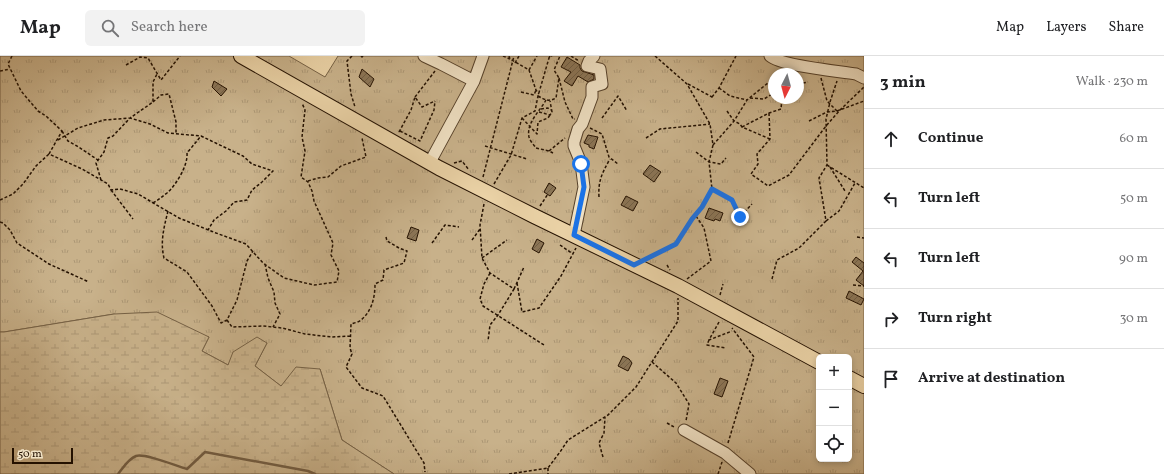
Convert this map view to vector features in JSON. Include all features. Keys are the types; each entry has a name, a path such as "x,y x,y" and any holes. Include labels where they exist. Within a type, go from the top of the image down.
{"main road":[{"path":"241,56 360,124 397,137 430,162 534,216 678,286 816,360"},
{"path":"852,380 864,386"}],"street":[{"path":"424,56 474,81"},
{"path":"430,162 474,81 483,56"},
{"path":"578,237 584,187 581,164 574,146 574,142 592,97 592,87 602,84 600,69 587,66 589,60 594,56"},
{"path":"770,56 775,60 787,63 856,74 864,78"},
{"path":"684,430 725,453 750,474"}],"path":[{"path":"12,56 8,64 21,91 38,111 46,116 62,131 68,141 98,160"},
{"path":"126,65 140,57 148,58 161,80 180,56"},
{"path":"307,181 328,177 342,166 366,157 360,124 351,94 347,61 352,56"},
{"path":"503,56 510,57 515,63 529,70 536,90 539,95 546,100 550,101 556,98 559,78"},
{"path":"483,177 514,56"},
{"path":"515,63 519,56"},
{"path":"529,70 537,56"},
{"path":"514,289 490,273 482,258 480,225 485,201 511,155 522,118 535,111 549,57 552,56"},
{"path":"560,56 554,70 559,78 565,102 573,119 580,126 602,134 610,159 618,164"},
{"path":"655,56 687,84 714,99"},
{"path":"712,97 719,88 736,56"},
{"path":"415,97 422,107 435,101 434,110 420,141 397,137 411,110 415,97 441,64"},
{"path":"0,71 11,69"},
{"path":"818,69 827,101 830,102 837,112"},
{"path":"840,72 827,112 826,126 828,166 845,191"},
{"path":"152,102 153,82 157,74"},
{"path":"804,83 808,82"},
{"path":"713,146 734,121 747,100 768,83"},
{"path":"634,265 676,244 692,219 702,207 712,189 709,162 713,146 710,124 687,84"},
{"path":"111,190 120,189 138,194 179,218 246,244 265,264 284,278 314,285 337,282 339,271 331,255 333,243 314,201 312,191 307,181 301,177 305,151 302,137 305,110 295,87"},
{"path":"769,113 770,139 757,154 758,164 751,174 768,186 789,175 826,126 864,87"},
{"path":"719,88 730,96 747,100"},
{"path":"521,92 534,95 536,90"},
{"path":"101,180 96,163 104,152 108,138 112,136 130,118 161,95 169,94 176,122 176,134"},
{"path":"602,118 618,96 627,111"},
{"path":"749,98 764,99 768,97"},
{"path":"546,100 530,127 529,138 536,148 553,153"},
{"path":"522,118 536,134 538,122 548,118 552,112 550,101"},
{"path":"809,121 827,112 837,112 864,101"},
{"path":"742,127 769,113 781,109 781,104"},
{"path":"541,109 548,108 551,110"},
{"path":"727,111 734,121 742,127 770,139"},
{"path":"539,112 550,115"},
{"path":"56,141 78,128 104,120 130,118 150,124 168,133 201,136 243,156 252,164 273,171 252,190 247,200 234,202 226,211 214,220 208,230"},
{"path":"646,138 660,128 710,124"},
{"path":"549,151 580,126"},
{"path":"0,200 13,194 23,184 36,166 50,154 62,131"},
{"path":"153,203 168,192 183,172 187,158 186,153 201,136"},
{"path":"485,146 527,160"},
{"path":"696,152 709,162 721,164 726,158"},
{"path":"50,154 82,169 108,184 133,219"},
{"path":"599,198 598,187 603,172 610,159"},
{"path":"828,166 864,188"},
{"path":"826,221 819,178 828,166"},
{"path":"772,279 777,260 799,248 826,221 839,211 855,183"},
{"path":"712,189 732,200 740,217"},
{"path":"534,216 548,194"},
{"path":"734,223 752,204"},
{"path":"168,211 162,233 161,248 164,258 187,272 212,306 221,323 227,320 237,300 247,261 253,251"},
{"path":"548,474 548,468 568,440 605,417 636,387 678,321 678,286 711,261 704,228 696,216"},
{"path":"0,222 10,230 17,243 50,264 89,282"},
{"path":"432,243 445,225 459,227"},
{"path":"472,240 480,229"},
{"path":"386,237 387,241 407,251 404,263 384,270 383,280 375,284 375,294 371,307 360,321 352,324 350,348 352,354 346,367 362,388 383,396 424,463 425,472"},
{"path":"516,284 522,312 539,308 573,254 578,237"},
{"path":"857,237 864,238"},
{"path":"482,258 506,240"},
{"path":"560,244 573,254"},
{"path":"265,264 268,278 274,292 275,304 280,314 272,327"},
{"path":"488,341 490,325 514,289 524,267"},
{"path":"490,273 484,284 480,299 483,306 544,345"},
{"path":"853,285 864,286"},
{"path":"725,311 707,344 726,348"},
{"path":"227,320 232,327 263,326 332,337 351,336"},
{"path":"718,474 754,357 730,325"},
{"path":"709,340 733,330"},
{"path":"652,362 676,383 689,404 684,430"},
{"path":"603,457 599,443 604,432 605,417"},
{"path":"509,474 548,468"}],"green space":[{"path":"0,56 289,56 325,77 338,56 864,56 864,474 394,474 342,440 320,369 281,386 255,366 267,343 228,365 202,351 209,337 114,314 0,332"},
{"path":"157,312 209,337 202,351 228,365 233,352 257,337 267,343 255,366 281,386 296,367 320,369 342,440 394,474 0,474 0,332 114,314"}],"building":[{"path":"567,57 580,65 582,71 594,75 594,79 588,82 578,76 572,86 564,81 571,72 561,67"},
{"path":"362,69 374,79 370,87 359,77"},
{"path":"214,81 227,89 221,96 212,87"},
{"path":"588,135 598,137 594,149 584,143"},
{"path":"650,165 661,172 654,182 643,174"},
{"path":"549,183 556,188 550,196 544,192"},
{"path":"626,196 638,202 633,211 621,205"},
{"path":"709,208 723,213 720,221 705,218"},
{"path":"411,227 419,230 416,241 407,238"},
{"path":"537,239 544,243 539,253 532,249"},
{"path":"856,257 864,263 864,286 856,280 863,271 852,262"},
{"path":"849,291 864,299 861,305 846,298"},
{"path":"623,356 629,359 632,363 628,371 618,366"},
{"path":"720,378 728,381 722,397 714,394"}],"waterway":[{"path":"118,474 128,461 136,456 146,456 187,469 205,452 308,471 315,474"}],"route":[{"path":"581,164 584,187 574,235 634,265 676,244 692,219 702,207 712,189 732,200 740,217"}]}
